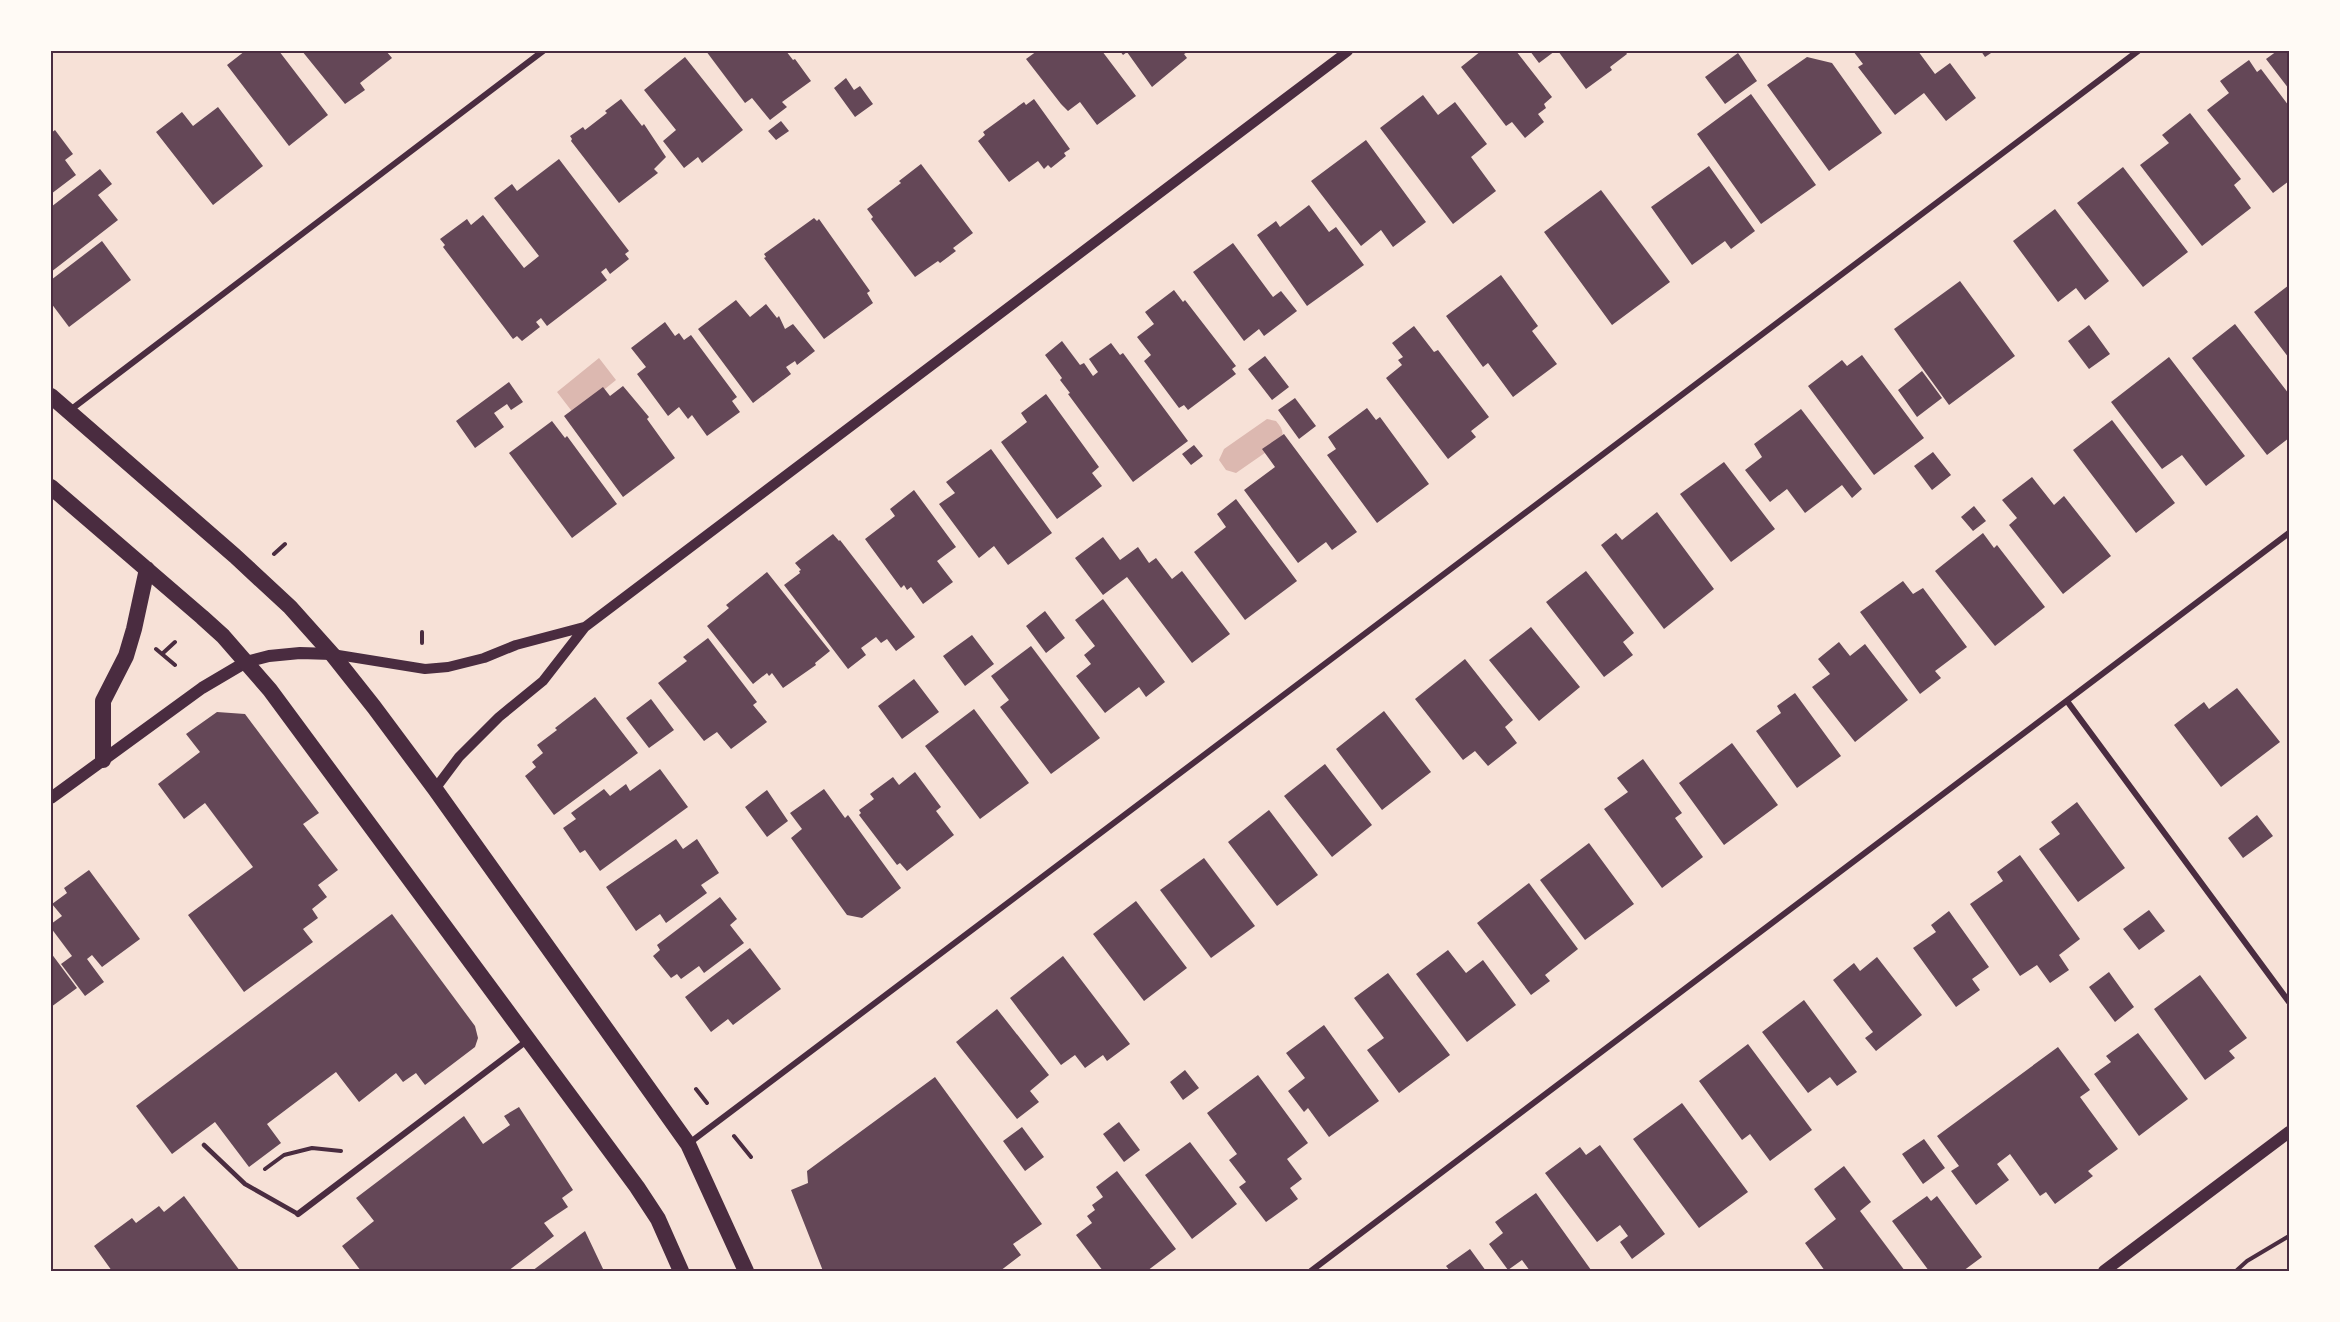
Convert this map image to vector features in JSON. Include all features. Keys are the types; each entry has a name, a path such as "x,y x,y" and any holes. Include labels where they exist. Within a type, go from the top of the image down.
{"highway":[{"path":"51,396 241,561 290,607 332,654 435,789 688,1144 746,1271"},
{"path":"51,487 223,636 305,735 642,1195 658,1219 681,1271"},
{"path":"103,760 103,701 126,656 147,570"}],"main road":[{"path":"51,798 202,688 246,662 269,656 300,653 332,654"},
{"path":"2104,1271 2289,1132"}],"street":[{"path":"68,411 543,51"},
{"path":"435,789 459,757 500,717 543,681 585,627 1348,51"},
{"path":"688,1144 2138,51"},
{"path":"1311,1271 2289,533"},
{"path":"332,654 390,665 436,668 484,658 516,645 585,627"},
{"path":"2067,701 2289,1002"},
{"path":"298,1214 528,1040"}],"lane":[{"path":"204,1144 245,1184 298,1214"}],"path":[{"path":"273,555 285,544"},
{"path":"162,654 176,642"},
{"path":"149,643 175,665"},
{"path":"245,1184 284,1155 312,1148 341,1151 350,1144"},
{"path":"2236,1271 2247,1261 2289,1236"}],"shaded area":[{"path":"599,358 616,380 574,414 557,392"},
{"path":"1267,419 1276,421 1282,429 1283,434 1279,443 1236,473 1226,470 1219,460 1224,449"}],"building":[{"path":"245,51 279,51 328,115 289,146 227,65"},
{"path":"302,51 386,51 392,58 360,83 365,90 345,104"},
{"path":"706,51 786,51 811,81 782,102 787,107 770,120 752,98 745,103"},
{"path":"1037,51 1102,51 1136,96 1097,125 1080,102 1068,111 1061,104 1026,59"},
{"path":"1120,51 1189,51 1184,54 1187,58 1152,87 1127,52 1123,55"},
{"path":"1481,51 1516,51 1552,97 1544,104 1546,108 1538,114 1544,122 1525,138 1512,122 1506,126 1461,67"},
{"path":"1530,51 1555,51 1539,63"},
{"path":"1558,51 1625,51 1627,54 1610,67 1612,70 1586,89"},
{"path":"1853,51 1918,51 1935,74 1950,63 1976,98 1946,121 1924,93 1895,115 1858,67 1863,64"},
{"path":"1981,51 1994,51 1985,57"},
{"path":"2277,51 2289,51 2289,89 2266,59"},
{"path":"1738,53 1757,81 1725,104 1705,77"},
{"path":"685,57 743,130 702,163 698,157 684,168 663,141 676,130 644,90"},
{"path":"1807,57 1832,63 1882,133 1829,171 1767,85"},
{"path":"2249,60 2257,72 2261,69 2289,106 2289,181 2273,193 2207,110 2229,93 2220,81"},
{"path":"846,78 854,90 860,86 873,104 855,117 834,88"},
{"path":"1751,94 1816,185 1761,224 1697,134"},
{"path":"1423,95 1438,115 1455,102 1487,144 1471,157 1496,191 1453,224 1380,128"},
{"path":"621,99 642,126 644,124 666,157 654,169 658,173 619,203 571,141 570,136 583,127 585,130"},
{"path":"1034,99 1070,149 1064,153 1066,156 1051,168 1048,165 1044,169 1038,161 1009,182 978,141 985,135 983,132 1024,102 1026,105"},
{"path":"218,107 263,166 213,205 156,132 182,112 193,126"},
{"path":"2190,113 2241,179 2234,185 2251,208 2202,246 2140,165 2169,143 2162,135"},
{"path":"781,121 789,131 776,140 768,131"},
{"path":"55,130 73,154 65,160 76,175 51,194 51,133"},
{"path":"1366,140 1426,222 1393,247 1381,230 1361,246 1311,181"},
{"path":"559,159 629,251 625,254 629,259 610,274 606,268 601,272 607,280 547,326 541,318 536,322 540,327 522,341 517,336 513,339 443,247 445,245 440,239 467,219 471,225 483,215 524,268 539,256 494,198 512,184 517,191"},
{"path":"921,164 973,233 953,248 956,251 915,277 871,219 873,217 867,209"},
{"path":"1709,166 1755,231 1731,249 1725,241 1692,265 1651,207"},
{"path":"2123,167 2188,252 2143,287 2077,203"},
{"path":"100,169 112,184 98,195 118,220 51,272 51,207"},
{"path":"1601,190 1670,282 1612,325 1544,232"},
{"path":"1309,205 1329,232 1336,227 1364,265 1307,306 1257,235 1276,221 1280,227"},
{"path":"2055,209 2109,281 2085,300 2076,288 2058,302 2013,241"},
{"path":"814,218 817,221 819,219 870,291 867,293 873,303 824,339 764,258 766,257 764,254"},
{"path":"102,241 131,280 69,327 51,303 51,280"},
{"path":"1233,243 1273,297 1281,291 1297,311 1264,336 1259,329 1244,341 1193,272"},
{"path":"1501,275 1538,326 1532,331 1557,364 1513,397 1488,363 1483,367 1446,316"},
{"path":"1960,281 2015,356 1949,405 1894,329"},
{"path":"2289,285 2289,358 2254,312"},
{"path":"1174,290 1183,302 1185,300 1236,366 1232,369 1236,374 1188,410 1184,405 1179,408 1144,361 1151,355 1137,337 1154,324 1145,312"},
{"path":"736,300 750,317 766,304 777,318 779,316 785,329 793,324 815,351 797,365 795,361 786,367 791,374 753,403 698,329"},
{"path":"665,322 675,336 679,333 684,340 691,335 737,397 732,401 740,412 707,436 692,415 688,419 679,407 668,416 637,374 646,367 631,348"},
{"path":"2235,324 2289,394 2289,438 2267,455 2192,358"},
{"path":"2089,325 2110,354 2089,369 2068,341"},
{"path":"1414,326 1434,352 1438,350 1489,417 1471,431 1476,437 1448,459 1386,378 1402,365 1398,360 1403,357 1392,343"},
{"path":"1062,341 1080,365 1084,363 1093,376 1098,372 1089,359 1111,343 1120,355 1123,353 1188,441 1133,482 1068,394 1070,393 1060,380 1062,378 1045,355"},
{"path":"1862,355 1924,438 1874,475 1808,386 1842,360 1847,366"},
{"path":"1265,356 1289,387 1272,400 1248,369"},
{"path":"2169,357 2245,456 2206,486 2182,455 2162,469 2111,402"},
{"path":"1922,371 1942,398 1917,417 1898,390"},
{"path":"509,382 523,402 511,410 507,404 494,413 504,427 475,448 456,421"},
{"path":"623,386 649,417 647,419 675,458 623,497 564,416 603,387 610,396"},
{"path":"1046,394 1099,467 1092,473 1102,486 1057,519 1001,442 1027,422 1021,413"},
{"path":"1295,398 1316,426 1299,439 1278,410"},
{"path":"1367,408 1376,420 1380,417 1429,484 1377,523 1327,455 1336,449 1328,437"},
{"path":"1801,409 1862,489 1852,498 1842,485 1805,513 1787,489 1770,502 1745,470 1762,457 1754,444"},
{"path":"2112,420 2175,503 2136,533 2073,450"},
{"path":"552,421 565,438 567,436 617,504 572,538 509,453"},
{"path":"1284,434 1357,532 1332,550 1326,542 1298,563 1244,490 1275,467 1262,449"},
{"path":"1194,445 1203,456 1191,465 1182,454"},
{"path":"991,449 1052,533 1008,565 994,546 979,558 939,504 955,493 946,482"},
{"path":"1933,452 1951,475 1932,490 1914,466"},
{"path":"1724,462 1775,529 1731,562 1680,494"},
{"path":"2032,477 2054,505 2064,496 2111,556 2063,594 2009,525 2017,518 2002,500"},
{"path":"914,490 956,547 937,561 953,582 923,604 911,587 907,590 904,585 901,588 865,539 895,516 890,509"},
{"path":"1236,499 1297,581 1245,620 1194,552 1226,527 1217,514"},
{"path":"1974,506 1986,521 1973,531 1961,517"},
{"path":"1657,512 1714,589 1664,629 1601,545 1616,533 1622,540"},
{"path":"1983,533 1994,548 1997,545 2045,607 1995,646 1935,571"},
{"path":"833,534 915,637 896,651 887,639 881,643 876,637 861,648 866,655 848,669 784,585 800,573 801,570 795,563"},
{"path":"1103,537 1120,560 1138,547 1149,563 1156,558 1172,579 1182,571 1230,634 1192,663 1127,577 1103,595 1075,558"},
{"path":"1586,571 1634,633 1623,642 1633,655 1604,677 1546,602"},
{"path":"767,572 830,651 815,663 816,665 783,688 772,673 769,676 767,673 753,684 707,626 729,608 726,605"},
{"path":"1903,581 1913,594 1923,588 1967,647 1935,671 1941,678 1920,694 1860,612"},
{"path":"1103,599 1165,682 1146,697 1139,687 1105,713 1076,676 1091,664 1084,655 1095,646 1075,620"},
{"path":"1045,611 1065,638 1046,653 1026,626"},
{"path":"1531,627 1580,687 1539,721 1489,660"},
{"path":"972,635 994,664 965,686 943,656"},
{"path":"708,638 757,702 753,705 767,722 731,749 717,732 704,741 658,683 687,661 683,657"},
{"path":"1839,642 1850,656 1865,644 1908,700 1855,742 1812,687 1830,674 1818,659"},
{"path":"1031,646 1100,738 1051,774 1000,707 1009,700 991,676"},
{"path":"1465,659 1513,720 1505,727 1517,743 1488,766 1475,751 1463,760 1415,699"},
{"path":"914,679 939,712 902,739 878,706"},
{"path":"2237,688 2280,742 2221,787 2174,725 2204,702 2209,709"},
{"path":"1795,693 1841,756 1797,788 1756,731 1781,713 1777,706"},
{"path":"595,697 638,753 554,815 525,776 536,767 532,762 543,753 537,745"},
{"path":"651,699 674,730 649,748 626,718"},
{"path":"974,709 1029,783 980,819 925,746"},
{"path":"1384,711 1431,772 1382,810 1336,749"},
{"path":"217,712 245,714 319,813 303,824 338,870 318,885 327,897 312,909 318,918 303,929 313,942 244,992 188,915 253,867 205,803 184,819 158,784 200,752 186,734"},
{"path":"1732,743 1778,805 1724,845 1679,783"},
{"path":"1643,759 1682,813 1675,818 1703,857 1662,888 1604,809 1628,792 1617,778"},
{"path":"1325,764 1372,825 1332,857 1284,796"},
{"path":"660,769 688,807 600,871 585,850 580,853 563,828 576,819 571,813 604,789 610,796 626,784 630,791"},
{"path":"915,772 941,807 936,811 954,835 907,871 900,863 897,865 859,815 861,813 859,810 874,799 870,794 893,777 899,785"},
{"path":"824,789 845,818 848,815 901,888 862,918 847,915 791,838 802,829 790,813"},
{"path":"767,790 788,821 767,837 745,807"},
{"path":"2077,802 2125,868 2078,902 2039,849 2060,834 2051,822"},
{"path":"1269,810 1318,875 1277,906 1228,842"},
{"path":"2257,815 2273,836 2243,858 2228,838"},
{"path":"676,839 683,849 697,839 719,873 701,885 707,893 666,923 660,914 636,931 606,887"},
{"path":"1589,843 1634,904 1585,940 1540,880"},
{"path":"2020,855 2080,939 2059,955 2069,970 2050,983 2037,965 2020,976 1970,904 2003,881 1997,872"},
{"path":"1204,858 1255,926 1211,958 1160,890"},
{"path":"89,870 140,939 102,967 92,955 87,959 104,982 85,996 61,964 72,956 51,928 51,924 62,916 52,904 67,893 64,888"},
{"path":"1529,883 1578,949 1545,975 1550,981 1531,995 1477,923"},
{"path":"720,897 737,919 730,925 744,943 704,973 699,966 681,979 677,974 671,978 653,956 660,950 657,945"},
{"path":"1136,901 1187,968 1144,1001 1093,934"},
{"path":"2149,910 2165,931 2139,950 2123,929"},
{"path":"1949,911 1989,967 1972,979 1980,990 1956,1007 1913,948 1936,932 1931,925"},
{"path":"392,914 475,1026 478,1038 475,1047 425,1085 416,1073 403,1082 396,1073 359,1102 336,1072 267,1124 281,1143 249,1167 215,1122 172,1154 136,1106"},
{"path":"750,948 781,989 733,1025 728,1019 711,1032 685,997"},
{"path":"1448,950 1466,973 1483,960 1516,1005 1467,1042 1416,974"},
{"path":"51,953 77,988 51,1007"},
{"path":"1063,956 1130,1044 1107,1061 1103,1055 1085,1068 1075,1055 1061,1065 1010,998"},
{"path":"1877,957 1922,1015 1876,1051 1865,1038 1873,1032 1833,980 1854,963 1860,971"},
{"path":"2109,972 2134,1007 2115,1022 2089,987"},
{"path":"1388,973 1450,1055 1399,1093 1367,1050 1384,1038 1354,998"},
{"path":"2200,975 2247,1038 2229,1051 2235,1058 2205,1080 2154,1009"},
{"path":"1804,1000 1857,1072 1837,1086 1830,1077 1808,1093 1762,1032"},
{"path":"997,1009 1049,1075 1030,1091 1039,1102 1017,1119 956,1042"},
{"path":"1324,1025 1379,1101 1329,1137 1308,1108 1304,1112 1288,1091 1305,1078 1286,1053"},
{"path":"2138,1033 2188,1099 2139,1136 2094,1074 2111,1062 2106,1056"},
{"path":"1748,1044 1812,1130 1770,1161 1750,1134 1742,1140 1699,1081"},
{"path":"2058,1047 2090,1090 2080,1097 2118,1149 2088,1171 2093,1176 2055,1204 2046,1192 2040,1196 2010,1154 1997,1164 2009,1180 1976,1205 1951,1171 1959,1166 1937,1136"},
{"path":"1185,1070 1199,1088 1183,1100 1170,1082"},
{"path":"1258,1075 1308,1143 1287,1159 1302,1179 1290,1188 1298,1199 1266,1222 1239,1187 1246,1182 1229,1160 1237,1154 1207,1113"},
{"path":"935,1077 1042,1224 1013,1244 1021,1255 1000,1271 823,1271 791,1190 808,1183 807,1171"},
{"path":"1682,1103 1748,1192 1699,1228 1633,1139"},
{"path":"519,1107 573,1190 562,1198 568,1207 544,1223 554,1236 508,1271 361,1271 342,1246 374,1221 356,1198 464,1116 483,1144 510,1125 504,1116"},
{"path":"1119,1122 1140,1150 1124,1162 1103,1134"},
{"path":"1022,1127 1044,1157 1025,1171 1003,1141"},
{"path":"1924,1139 1945,1168 1923,1184 1902,1154"},
{"path":"1190,1142 1237,1204 1192,1239 1145,1175"},
{"path":"1600,1145 1665,1234 1632,1259 1620,1242 1628,1236 1620,1225 1597,1242 1545,1173 1580,1147 1586,1155"},
{"path":"1844,1166 1871,1202 1860,1211 1905,1271 1825,1271 1805,1243 1836,1219 1814,1189"},
{"path":"1117,1171 1176,1249 1147,1271 1103,1271 1076,1235 1092,1223 1087,1216 1095,1210 1092,1205 1103,1197 1096,1187"},
{"path":"1536,1193 1591,1270 1530,1271 1522,1260 1508,1270 1489,1244 1503,1233 1495,1222"},
{"path":"184,1196 240,1271 112,1271 94,1246 132,1218 136,1223 159,1206 164,1212"},
{"path":"1927,1196 1931,1201 1937,1196 1982,1257 1963,1271 1929,1271 1892,1221"},
{"path":"585,1231 604,1271 532,1271"},
{"path":"1470,1249 1486,1271 1450,1271 1446,1266"}]}
